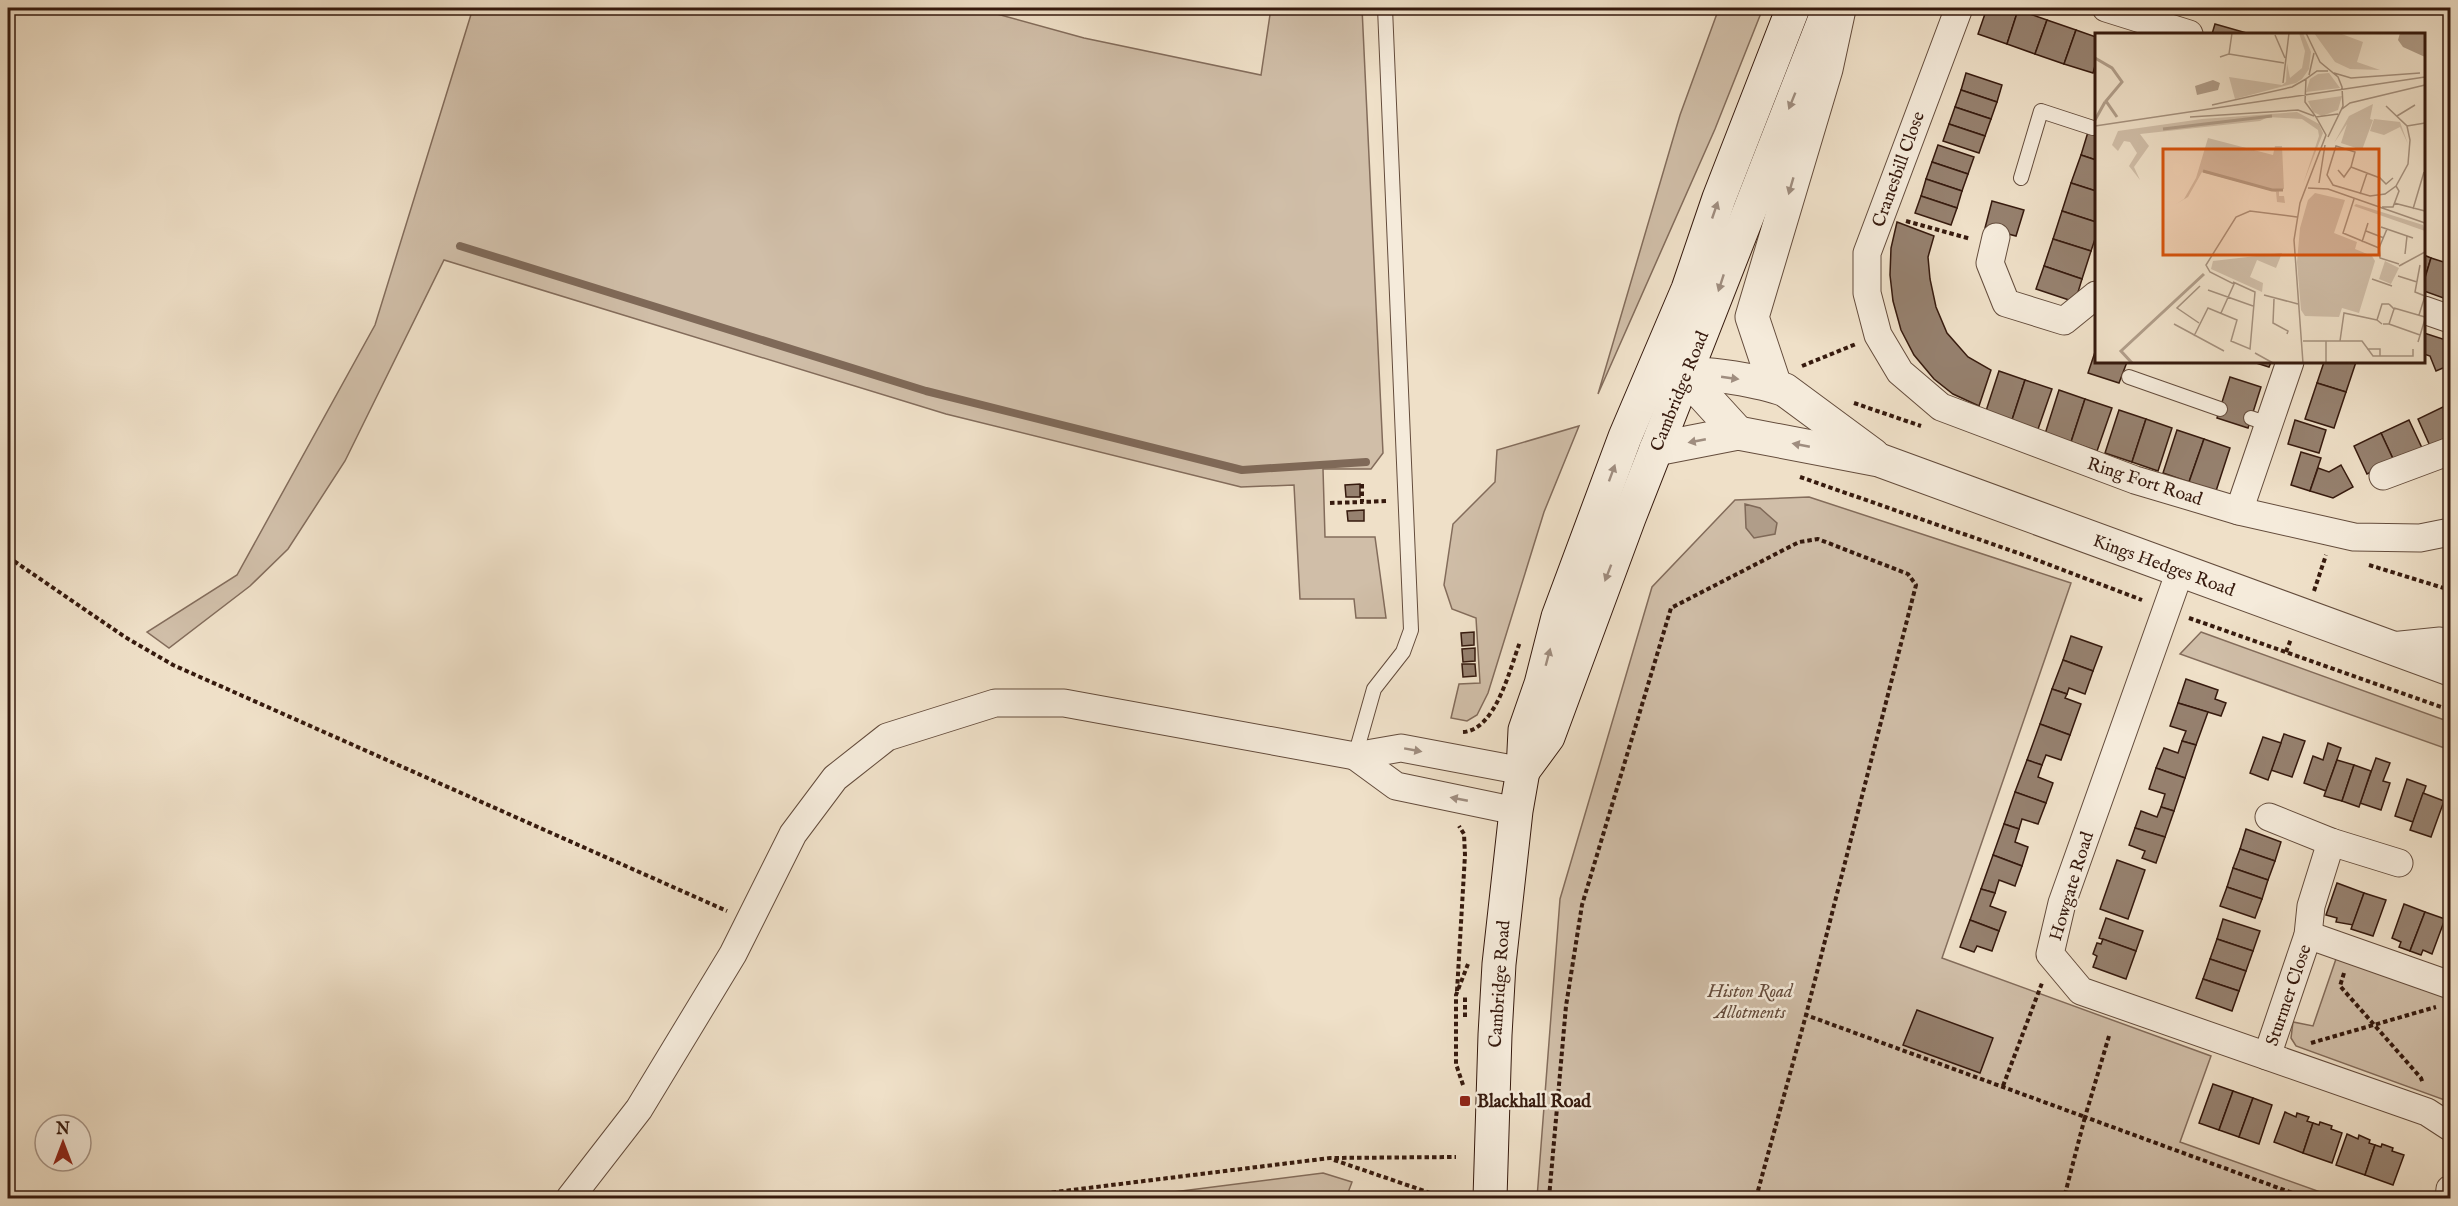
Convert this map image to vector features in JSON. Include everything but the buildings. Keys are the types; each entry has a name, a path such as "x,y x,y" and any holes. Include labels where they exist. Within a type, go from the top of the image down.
{"main road":[{"name":"Cambridge Road","path":"1490,1198 1494,1046 1499,964 1516,811 1523,771 1525,730 1541,684 1558,617 1625,437 1665,344 1793,8"},
{"name":"Cambridge Road","path":"1523,771 1548,738 1684,375 1829,8"},
{"path":"1775,386 1752,317 1826,69 1839,8"},
{"path":"1665,344 1684,375 1738,433"},
{"path":"1625,437 1658,394 1684,375"},
{"name":"Kings Hedges Road","path":"1684,375 1726,376 1785,390 1879,460"},
{"name":"Kings Hedges Road","path":"1656,449 1738,433 1879,460 2451,669"}],"street":[{"name":"Cranesbill Close","path":"1878,335 1867,293 1867,253 1959,8"},
{"path":"2106,8 2186,33"},
{"path":"1995,241 1990,263 2006,303 2064,321 2095,297"},
{"path":"2425,310 2451,319"},
{"name":"Ring Fort Road","path":"1878,335 1900,372 1941,406 2135,480 2239,511 2354,537 2420,538 2451,532"},
{"path":"2239,511 2259,421 2289,363"},
{"path":"2384,476 2451,451"},
{"name":"Howgate Road","path":"2180,571 2062,903 2050,954 2081,991 2427,1112 2451,1128"},
{"path":"2390,646 2440,641 2451,644"},
{"path":"570,1198 639,1109 733,954 793,834 835,778 886,738 995,703 1064,703 1355,756 1401,748 1523,771"},
{"path":"1355,756 1396,786 1516,811"},
{"path":"2269,817 2331,842 2399,863"},
{"name":"Sturmer Close","path":"2267,1056 2308,935 2311,906 2331,842"},
{"name":"Sturmer Close","path":"2308,935 2405,969 2445,995"},
{"path":"2449,1198 2451,1190"}],"lane":[{"path":"1355,756 1374,689 1403,652 1411,630 1385,8"},
{"path":"2021,178 2042,111 2093,128"},
{"path":"2129,377 2220,409"}],"path":[{"path":"1882,214 1995,241"},
{"path":"1802,367 1878,335"},
{"path":"1796,476 2021,554 2165,609 2451,710"},
{"path":"1362,484 1362,502"},
{"path":"1330,503 1376,502"},
{"path":"1549,1198 1566,1006 1582,906 1671,608 1799,542 1818,539 1908,574 1916,585 1806,1015 1756,1198"},
{"path":"8,556 125,637 173,665 750,921"},
{"path":"2366,564 2451,590"},
{"path":"1456,995 1465,855 1464,834 1458,825"},
{"path":"2003,1086 2036,993 2045,976 2050,954"},
{"path":"2345,968 2340,986 2421,1078 2427,1094"},
{"path":"2307,1043 2375,1026 2445,995"},
{"path":"1806,1015 2306,1198"},
{"path":"2064,1198 2109,1036"},
{"path":"1007,1198 1330,1158 1456,1157"},
{"path":"1330,1158 1445,1198"}],"green space":[{"path":"473,8 975,8 1084,38 1261,75 1271,8 1362,8 1383,453 1371,469 1323,469 1325,537 1375,537 1386,618 1356,618 1354,599 1300,599 1294,485 1241,487 946,414 444,260 345,461 288,549 250,586 169,648 147,632 237,575 375,325"},
{"path":"1719,8 1763,8 1715,129 1598,394 1680,115"},
{"path":"1579,426 1544,512 1488,693 1477,715 1467,721 1451,718 1459,684 1480,683 1476,618 1452,609 1444,585 1453,524 1495,482 1497,450"},
{"name":"Histon Road Allotments","path":"1809,497 2071,583 1942,958 2211,1056 2180,1142 2337,1198 1537,1198 1560,899 1652,587 1735,500"},
{"path":"2201,632 2450,722 2450,750 2180,654"},
{"path":"2337,956 2450,995 2450,1102 2296,1046 2291,1038 2293,1022 2313,1026"},
{"path":"1323,1173 1352,1182 1346,1198 1126,1198"}],"shaded area":[{"path":"1745,504 1760,508 1777,523 1775,534 1754,538 1746,528"}],"waterway":[{"path":"460,246 926,391 1242,470 1366,462"}],"place":[{"name":"Blackhall Road","path":"1465,1101"}]}
